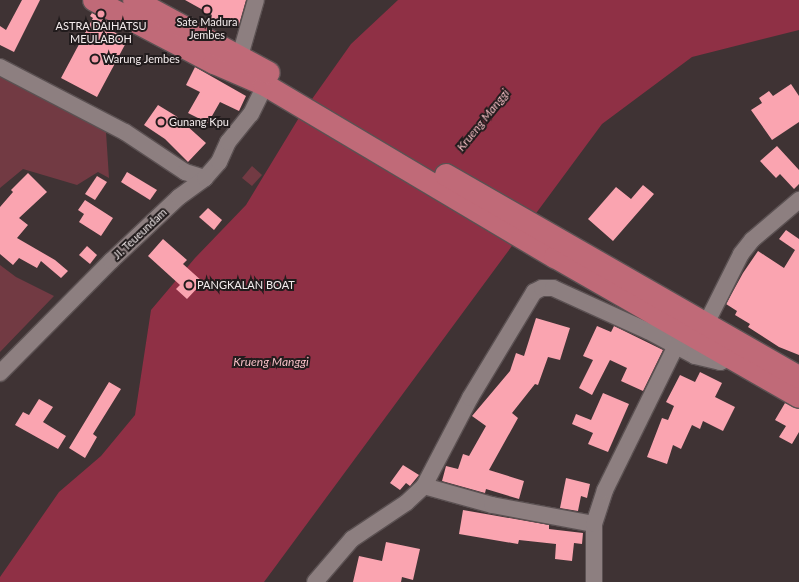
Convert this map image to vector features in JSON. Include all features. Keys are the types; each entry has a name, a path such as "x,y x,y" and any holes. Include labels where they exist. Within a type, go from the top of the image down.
{"highway":[{"path":"94,0 214,62 264,78 557,248 730,358 799,397"},
{"path":"134,0 240,56 264,78"},
{"path":"557,248 706,324 799,377"}],"street":[{"path":"240,56 256,0"},
{"path":"0,67 86,111 180,168 205,178"},
{"name":"JI. Teueundam","path":"0,373 111,261 180,197 205,178 219,162 228,142 251,114 264,78"},
{"path":"706,324 741,254 752,240 799,200"},
{"path":"315,582 352,539 406,503 424,486 470,398 534,292 542,288 552,288 695,356 720,362 730,358"},
{"path":"594,582 594,524 605,490 624,448 676,346"},
{"path":"424,486 492,505 594,524"}],"shaded area":[{"path":"0,74 106,132 109,178 98,172 77,185 23,169 0,188"},
{"path":"252,166 262,175 252,186 242,178"},
{"path":"0,265 16,277 54,296 0,352"}],"water":[{"name":"Krueng Manggi","path":"398,0 799,0 799,30 692,57 602,124 264,582 0,582 0,577 59,492 101,456 135,415 151,310 195,258 246,205 300,116 351,44"}],"building":[{"path":"22,0 40,0 14,52 0,45 0,26 6,30"},
{"path":"185,0 246,0 238,28 210,19 212,15"},
{"name":"Warung Jembes","path":"92,13 107,21 104,27 128,39 97,97 61,78 93,18 90,16"},
{"path":"195,67 246,96 239,111 220,102 208,123 188,113 200,92 186,85"},
{"path":"791,84 799,96 799,122 772,140 751,110 762,103 759,98 769,91 773,96"},
{"path":"158,105 176,116 206,143 188,162 165,139 144,125"},
{"path":"777,146 799,170 799,184 794,189 780,174 776,178 760,161"},
{"path":"127,172 157,190 150,200 121,182"},
{"path":"28,173 47,192 19,218 28,225 17,238 55,260 68,271 61,278 41,261 37,268 19,258 13,265 0,254 0,207 13,192 11,190"},
{"path":"97,176 107,182 95,200 85,194"},
{"path":"643,185 654,194 613,241 588,219 616,187 631,199"},
{"path":"85,200 113,218 101,236 79,222 84,214 78,210"},
{"path":"208,208 222,220 214,230 199,217"},
{"path":"786,230 799,239 799,355 779,347 748,327 750,324 735,315 737,311 726,304 743,273 758,251 784,268 795,250 779,239"},
{"path":"163,239 187,260 183,264 203,282 187,299 176,289 180,285 148,256"},
{"path":"87,246 97,255 90,264 79,255"},
{"path":"536,318 570,328 560,360 548,357 538,385 535,384 512,413 518,418 489,470 524,481 519,499 486,489 485,493 442,481 446,466 458,469 463,454 469,456 486,426 472,416 510,371 516,353 524,356"},
{"path":"597,326 611,332 614,326 663,350 643,391 621,381 627,368 610,360 592,395 579,388 593,360 583,356"},
{"path":"700,372 722,383 715,397 735,407 723,431 703,421 700,429 692,425 681,449 673,445 667,464 647,457 662,418 668,420 674,406 666,402 680,375 695,382"},
{"path":"109,382 121,389 93,434 97,437 85,458 69,448"},
{"path":"603,393 629,404 608,452 588,444 593,433 572,424 576,414 591,420"},
{"path":"39,399 53,407 43,422 66,436 58,449 15,425 23,412 29,415"},
{"path":"785,403 799,409 799,432 792,444 779,437 786,426 775,420"},
{"path":"403,465 419,475 410,486 406,483 400,490 390,483"},
{"path":"566,478 590,484 587,498 581,496 578,511 560,508"},
{"path":"463,510 549,525 549,529 583,533 582,544 574,543 572,561 555,559 556,544 519,540 518,544 459,534"},
{"path":"386,542 420,549 413,580 402,577 401,582 353,582 359,556 382,561"}],"place":[{"name":"Sate Madura Jembes","path":"207,10"},
{"name":"ASTRA DAIHATSU MEULABOH","path":"101,14"},
{"name":"Warung Jembes","path":"95,59"},
{"name":"Gunang Kpu","path":"161,122"},
{"name":"PANGKALAN BOAT","path":"189,285"}]}
